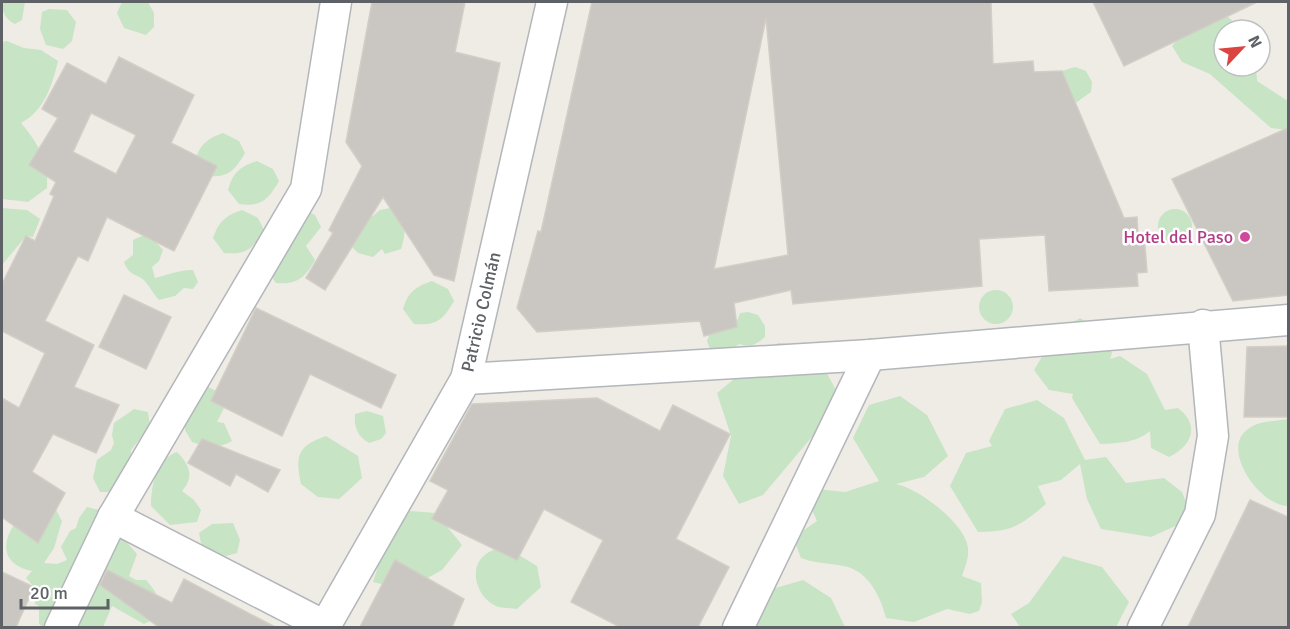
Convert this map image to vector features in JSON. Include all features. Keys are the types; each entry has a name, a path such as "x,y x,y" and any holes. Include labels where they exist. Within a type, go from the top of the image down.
{"street":[{"path":"60,627 113,517 306,189 336,2"},
{"name":"Patricio Colmán","path":"325,627 466,379 552,2"},
{"path":"466,379 870,355 1203,325 1288,320"},
{"path":"1143,627 1200,514 1213,436 1203,325"},
{"path":"738,627 870,355"},
{"path":"113,517 325,627"}],"green space":[{"path":"2,2 25,2 22,20 15,24 9,20 3,12"},
{"path":"122,2 148,2 154,13 154,27 146,35 124,28 117,13"},
{"path":"49,9 67,10 76,22 72,41 63,49 46,45 40,29 42,12"},
{"path":"1223,12 1229,18 1212,18 1212,76 1182,62 1172,46 1184,32"},
{"path":"7,41 24,48 41,50 58,61 46,97 36,112 21,123 41,153 47,179 47,188 28,202 2,199 2,42"},
{"path":"1075,67 1086,71 1092,82 1091,92 1077,102 1068,97 1058,77 1062,71"},
{"path":"1215,78 1257,78 1257,81 1288,101 1288,130 1271,128"},
{"path":"223,133 239,141 245,153 237,165 224,175 205,176 195,161 199,150 205,143"},
{"path":"257,161 273,169 279,181 263,201 247,205 239,204 228,190 232,179 238,171"},
{"path":"299,207 315,215 321,227 306,246 315,260 304,276 299,279 289,283 276,283 265,268"},
{"path":"2,208 27,210 40,219 33,237 26,236 2,265"},
{"path":"390,208 404,226 401,249 385,254 382,249 373,257 358,253 350,245 364,215 373,216 380,210"},
{"path":"1175,209 1187,214 1192,226 1187,238 1175,243 1163,238 1158,226 1163,214"},
{"path":"242,210 258,218 264,230 256,242 243,252 224,253 213,238 215,232 223,220"},
{"path":"144,235 156,242 163,250 159,261 152,267 155,278 179,271 193,270 198,282 193,289 184,288 175,296 159,300 143,280 129,271 124,262 133,255 133,240"},
{"path":"432,281 448,289 454,301 446,313 433,323 414,324 403,309 407,298 413,291"},
{"path":"996,290 1008,295 1013,307 1008,319 996,324 984,319 979,307 984,295"},
{"path":"748,312 758,315 765,326 765,337 754,345 740,344 719,354 711,352 707,341 710,333 736,324 740,313"},
{"path":"1080,318 1100,331 1112,353 1110,359 1120,356 1147,374 1165,410 1178,408 1185,414 1189,421 1191,434 1184,447 1169,457 1151,448 1150,431 1133,440 1100,444 1072,398 1073,394 1049,390 1034,370 1057,332"},
{"path":"778,343 811,345 835,388 832,413 763,495 739,504 723,476 731,436 717,393"},
{"path":"208,387 221,393 225,406 217,422 224,423 232,441 217,446 192,442 185,430 184,419 192,414 190,410 198,390"},
{"path":"900,396 927,415 948,456 924,477 896,484 928,500 959,528 968,548 962,576 981,583 982,602 979,611 970,614 947,609 914,622 886,618 878,595 863,575 848,567 801,558 796,545 804,530 817,521 811,508 816,489 845,492 879,481 853,438 869,405"},
{"path":"1037,400 1064,418 1085,460 1106,457 1126,483 1164,478 1182,492 1188,507 1182,523 1151,537 1101,529 1087,499 1080,464 1061,480 1038,486 1046,504 1029,518 1008,529 978,532 950,486 966,453 992,446 989,441 1005,409"},
{"path":"134,409 148,412 150,426 131,450 129,482 111,492 100,492 93,478 97,460 111,450 114,443 112,435 114,423"},
{"path":"367,411 383,416 386,433 381,439 369,443 359,434 355,423 355,414"},
{"path":"1288,419 1288,506 1277,504 1256,487 1247,475 1238,450 1240,438 1252,426"},
{"path":"326,436 358,456 362,478 339,499 318,497 301,484 298,466 300,453 309,444"},
{"path":"177,452 185,461 189,471 188,481 182,491 194,500 201,510 197,522 170,525 151,506 151,499 156,474 164,461"},
{"path":"87,507 103,511 102,535 123,538 137,554 129,576 136,580 146,580 153,589 159,607 157,618 144,624 112,606 103,627 43,627 39,624 39,606 35,604 34,587 26,578 32,571 21,568 9,557 6,550 9,534 13,526 28,511 55,508 62,521 54,548 44,563 57,564 67,560 61,547 70,531 76,528 79,518"},
{"path":"410,511 436,513 462,545 442,570 406,590 373,582 385,545"},
{"path":"233,523 240,540 237,553 226,556 202,548 199,533 212,524"},
{"path":"504,546 537,566 541,587 517,609 499,607 487,600 476,581 477,566 480,560 488,553"},
{"path":"1063,556 1102,567 1129,602 1116,627 1020,627 1011,614 1029,603"},
{"path":"803,580 831,598 845,627 759,627 756,622 772,589"}],"building":[{"path":"372,2 465,2 455,52 500,63 454,281 434,275 383,197 325,290 306,278 333,233 329,230 362,166 346,142"},
{"path":"592,2 991,2 993,64 1033,61 1034,72 1062,71 1124,218 1137,217 1138,234 1144,234 1147,272 1137,273 1138,286 1049,291 1045,235 979,239 982,286 793,304 791,290 734,303 737,327 704,336 700,321 537,332 517,308 538,231 541,232","holes":["766,18 788,255 714,269"]},
{"path":"1093,2 1257,2 1224,18 1212,18 1212,24 1124,66"},
{"path":"119,57 194,95 171,143 217,166 174,251 107,217 88,261 78,256 45,321 94,345 74,387 119,405 96,453 53,434 32,472 65,493 38,543 2,517 2,398 19,408 45,353 2,331 2,284 26,236 35,241 54,196 50,194 56,182 29,165 58,118 42,109 67,63 106,84","holes":["91,113 136,135 116,174 73,152"]},
{"name":"Hotel del Paso","path":"1288,128 1288,295 1233,301 1172,179"},
{"path":"124,295 171,317 146,369 99,347"},
{"path":"256,308 396,375 381,408 310,374 282,436 211,401"},
{"path":"1288,346 1288,417 1244,417 1247,347"},
{"path":"597,398 660,431 673,405 730,434 676,539 729,567 698,627 620,627 571,602 603,540 544,509 517,560 432,519 448,490 430,481 472,404"},
{"path":"202,439 280,470 268,492 236,474 230,486 188,463"},
{"path":"1250,500 1288,517 1288,627 1188,627"},
{"path":"395,560 464,599 452,627 360,627"},
{"path":"107,570 172,603 184,579 275,627 159,627 100,585"},
{"path":"2,572 34,587 16,627 2,627"}],"place":[{"name":"Hotel del Paso","path":"1245,237"}]}
